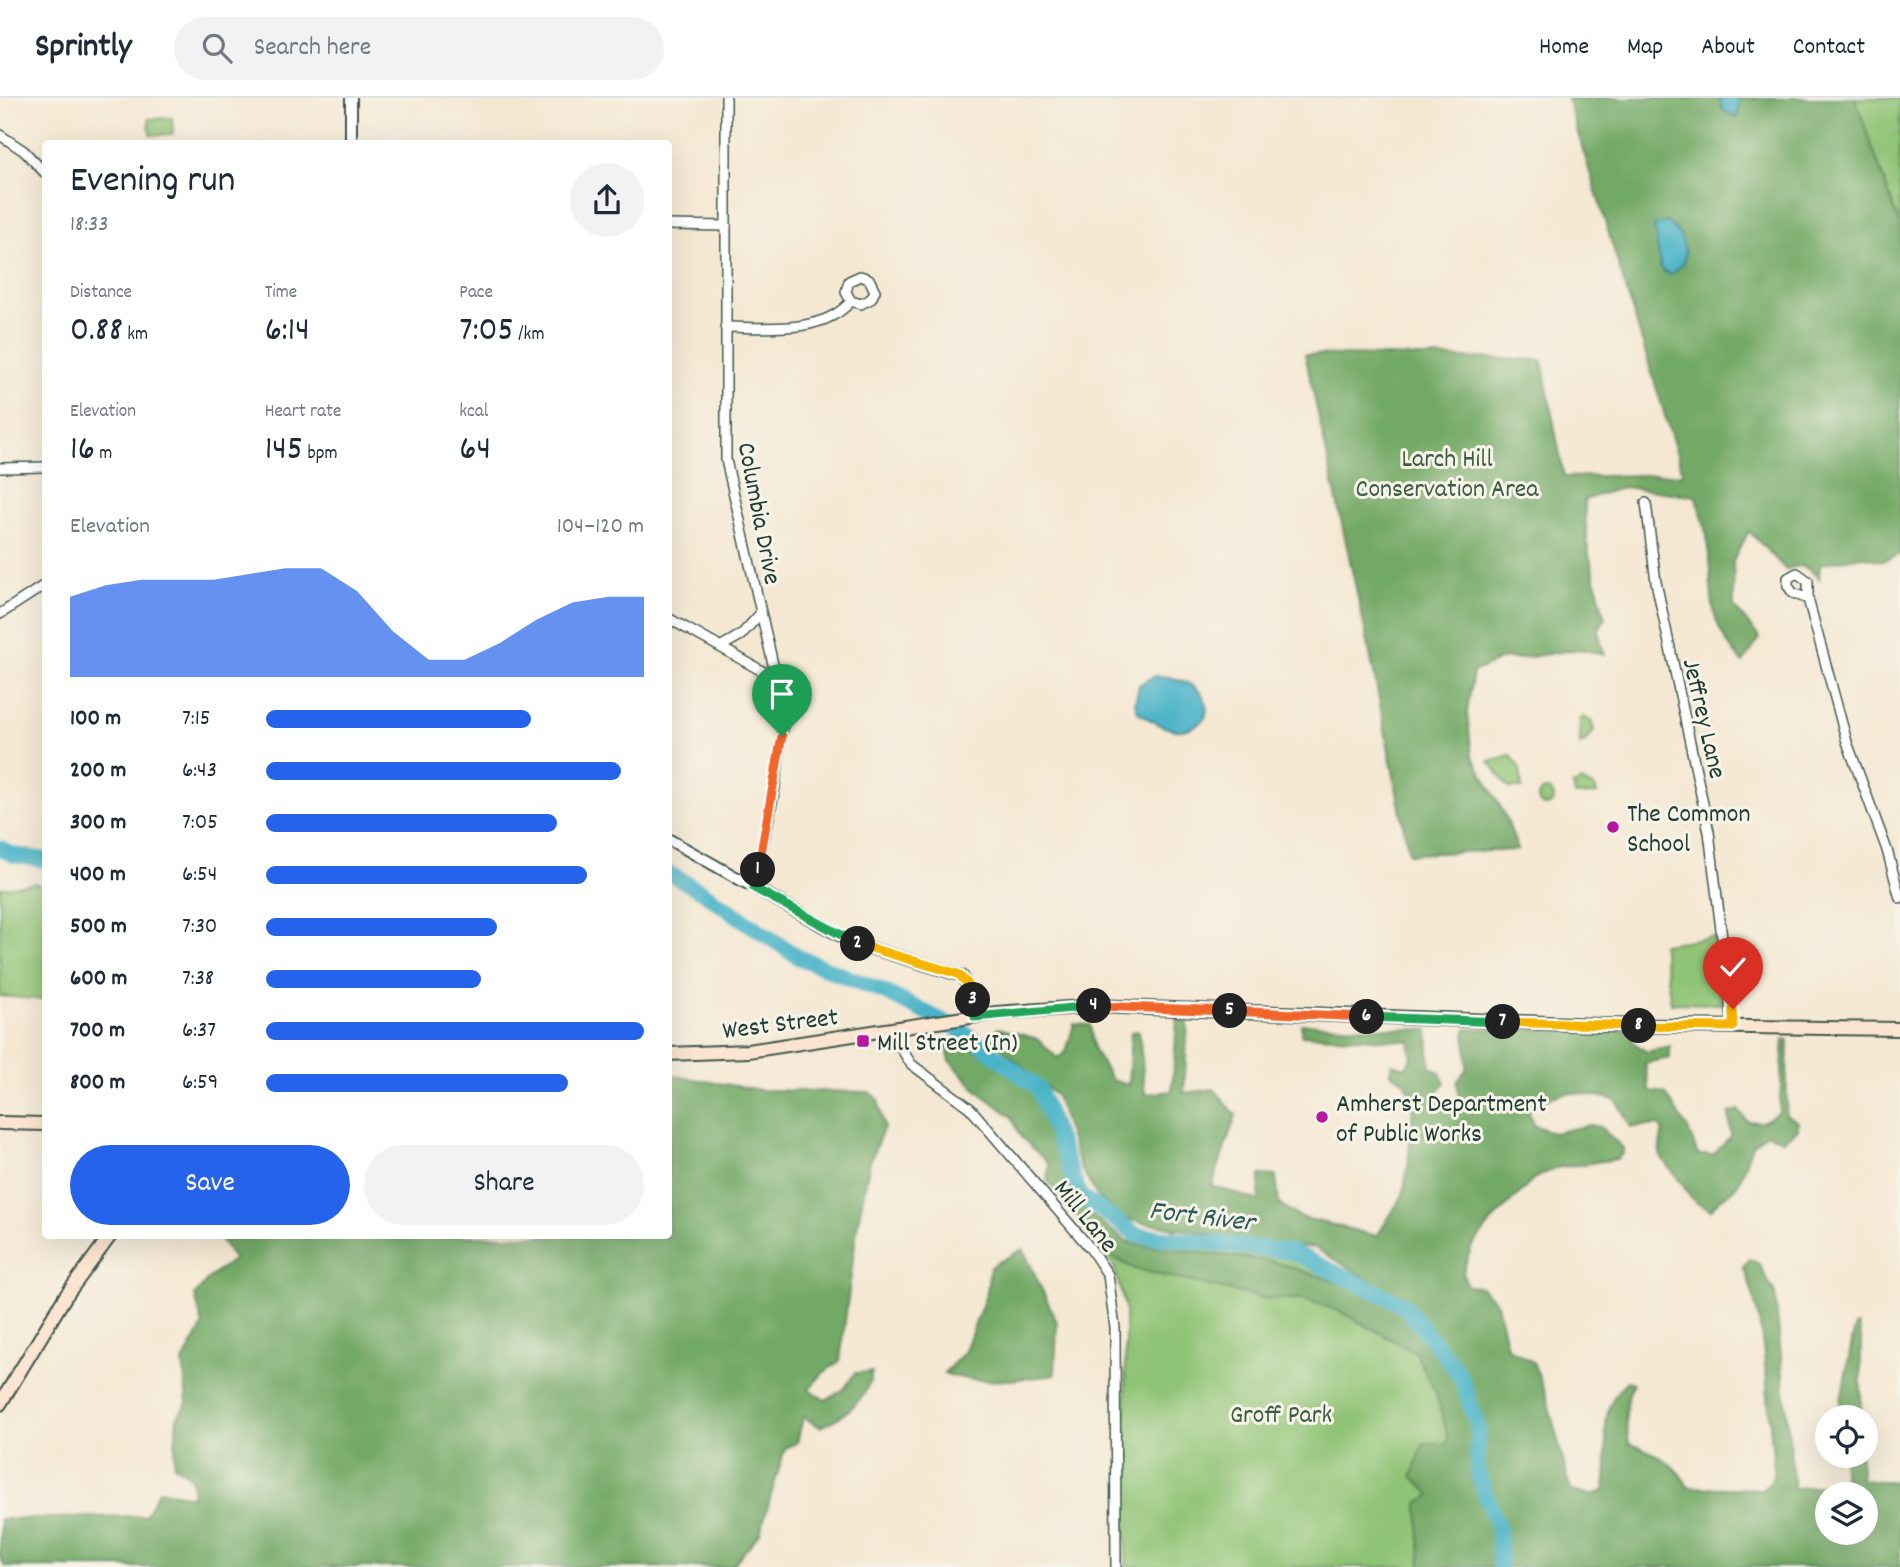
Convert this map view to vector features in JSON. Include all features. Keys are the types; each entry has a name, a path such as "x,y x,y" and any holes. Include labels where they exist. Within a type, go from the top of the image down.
{"main road":[{"name":"West Street","path":"672,1054 748,1051 1037,1009 1106,1006 1477,1021 1900,1029"},
{"path":"0,1123 42,1124"},
{"path":"0,1404 65,1297 108,1239"}],"street":[{"path":"351,98 351,140"},
{"name":"Columbia Drive","path":"726,98 726,460 776,679 782,736 772,806 754,888"},
{"path":"0,135 18,146 42,170"},
{"path":"672,225 726,226"},
{"path":"725,327 786,326 816,321 837,313 850,300"},
{"path":"0,468 42,467"},
{"name":"Jeffrey Lane","path":"1646,503 1656,582 1709,832 1733,1027"},
{"path":"0,614 42,587"},
{"path":"1808,599 1847,742 1887,850 1900,898"},
{"path":"720,647 741,635 760,614"},
{"path":"672,620 776,679"},
{"path":"672,841 851,942 961,976 971,992 969,1018"},
{"name":"Mill Lane","path":"897,1029 901,1048 911,1064 970,1108 1090,1248 1108,1275 1115,1328 1116,1567"}],"green space":[{"name":"Larch Hill Conservation Area","path":"1567,98 1720,98 1722,109 1738,118 1739,98 1855,98 1900,226 1900,554 1883,561 1862,556 1820,564 1819,579 1804,567 1786,570 1749,531 1733,561 1734,607 1760,638 1743,663 1721,632 1716,618 1707,538 1696,496 1623,487 1584,500 1588,551 1605,618 1598,631 1604,654 1579,649 1517,659 1504,658 1473,672 1467,713 1472,755 1505,815 1518,850 1409,854 1369,648 1305,354 1542,360 1564,477 1683,474","holes":["1654,226 1678,233 1685,250 1684,260 1675,272 1664,273"]},
{"path":"1855,98 1900,98 1900,226"},
{"path":"172,118 173,134 150,135 149,119"},
{"path":"1584,717 1591,721 1594,730 1587,741 1580,745 1580,720"},
{"path":"1511,755 1520,769 1522,788 1509,788 1489,761"},
{"path":"1581,781 1595,788 1597,794 1575,795 1573,785"},
{"path":"1543,790 1549,790 1554,798 1552,804 1543,806 1538,801 1538,795"},
{"path":"34,883 42,886 42,1000 0,996 0,888"},
{"path":"1713,937 1721,1004 1671,1003 1662,944"},
{"path":"1188,1020 1184,1093 1214,1089 1236,1115 1212,1186 1259,1201 1260,1175 1276,1176 1279,1203 1297,1216 1377,1236 1403,1195 1408,1165 1413,1103 1406,1083 1391,1073 1391,1063 1405,1068 1412,1058 1409,1041 1301,1035 1301,1024 1428,1030 1430,1067 1439,1072 1445,1083 1434,1096 1435,1103 1451,1106 1460,1102 1457,1082 1467,1068 1465,1029 1631,1030 1633,1042 1647,1052 1670,1046 1670,1058 1645,1063 1649,1091 1665,1093 1688,1129 1698,1155 1713,1155 1731,1137 1729,1113 1738,1110 1747,1121 1762,1122 1779,1112 1784,1039 1788,1040 1786,1115 1798,1122 1798,1129 1783,1140 1768,1133 1760,1138 1748,1155 1738,1183 1711,1210 1692,1199 1661,1157 1663,1131 1659,1125 1631,1127 1616,1100 1580,1093 1561,1094 1528,1110 1534,1125 1553,1133 1590,1125 1600,1127 1623,1148 1623,1153 1617,1159 1555,1168 1535,1178 1493,1220 1471,1248 1463,1272 1467,1286 1482,1287 1497,1304 1507,1347 1533,1362 1546,1395 1571,1491 1592,1495 1604,1491 1607,1419 1616,1393 1627,1381 1633,1383 1626,1421 1629,1444 1663,1459 1678,1472 1688,1487 1763,1489 1771,1481 1774,1470 1762,1338 1751,1287 1743,1267 1750,1259 1759,1264 1775,1294 1794,1488 1815,1486 1815,1545 1878,1545 1878,1482 1843,1482 1843,1468 1861,1468 1861,1480 1900,1482 1900,1567 1421,1567 1418,1503 1431,1495 1412,1476 1424,1443 1446,1444 1448,1436 1436,1393 1415,1352 1339,1311 1304,1299 1267,1299 1135,1269 1112,1257 1047,1180 1049,1164 1021,1137 1012,1117 978,1091 950,1061 946,1044 956,1037 1035,1090 1085,1211 1131,1244 1272,1261 1353,1287 1401,1308 1403,1300 1315,1248 1242,1240 1124,1219 1098,1197 1080,1167 1056,1096 988,1036 998,1028 1038,1039 1057,1058 1066,1052 1074,1024 1090,1025 1094,1050 1112,1080 1128,1085 1131,1032 1139,1031 1145,1094 1172,1091 1177,1021"},
{"path":"672,1075 760,1090 869,1092 878,1099 884,1127 870,1161 857,1227 840,1361 823,1373 809,1389 825,1400 844,1389 855,1373 872,1372 870,1381 854,1406 829,1423 820,1427 803,1417 797,1443 785,1448 760,1533 731,1567 5,1567 0,1557 0,1519 145,1516 159,1490 192,1496 189,1477 174,1465 177,1418 187,1403 183,1361 203,1326 195,1295 209,1278 234,1259 220,1239 672,1239"},
{"name":"Groff Park","path":"1176,1230 1175,1237 1309,1254 1388,1293 1412,1311 1504,1567 1126,1567 1125,1307 1114,1267 1105,1253 1117,1244"},
{"path":"1023,1249 1057,1322 1055,1375 984,1380 944,1373 964,1353 987,1292 990,1267"},
{"path":"1858,1325 1861,1338 1861,1405 1840,1405 1855,1326"}],"water":[{"path":"1720,98 1739,98 1738,118 1722,109"},
{"path":"1666,222 1676,230 1685,252 1683,264 1670,275 1661,268 1654,226"},
{"path":"1154,676 1173,678 1192,685 1204,699 1207,708 1205,718 1197,725 1180,730 1163,727 1138,712 1135,703 1139,685"}],"waterway":[{"name":"Fort River","path":"0,848 13,855 42,859"},
{"name":"Fort River","path":"672,875 701,891 798,957 884,992 963,1031 1038,1088 1080,1196 1137,1235 1292,1252 1404,1305 1460,1375 1478,1428 1477,1471 1498,1528 1500,1567"}],"place":[{"name":"The Common School","path":"1613,827"},
{"name":"Mill Street (In)","path":"863,1041"},
{"name":"Amherst Department of Public Works","path":"1322,1117"}],"route":[{"path":"782,736 774,793 754,888 851,942 961,976 971,992 975,1017 1037,1009 1106,1006 1477,1021 1733,1027 1733,1009"}]}
